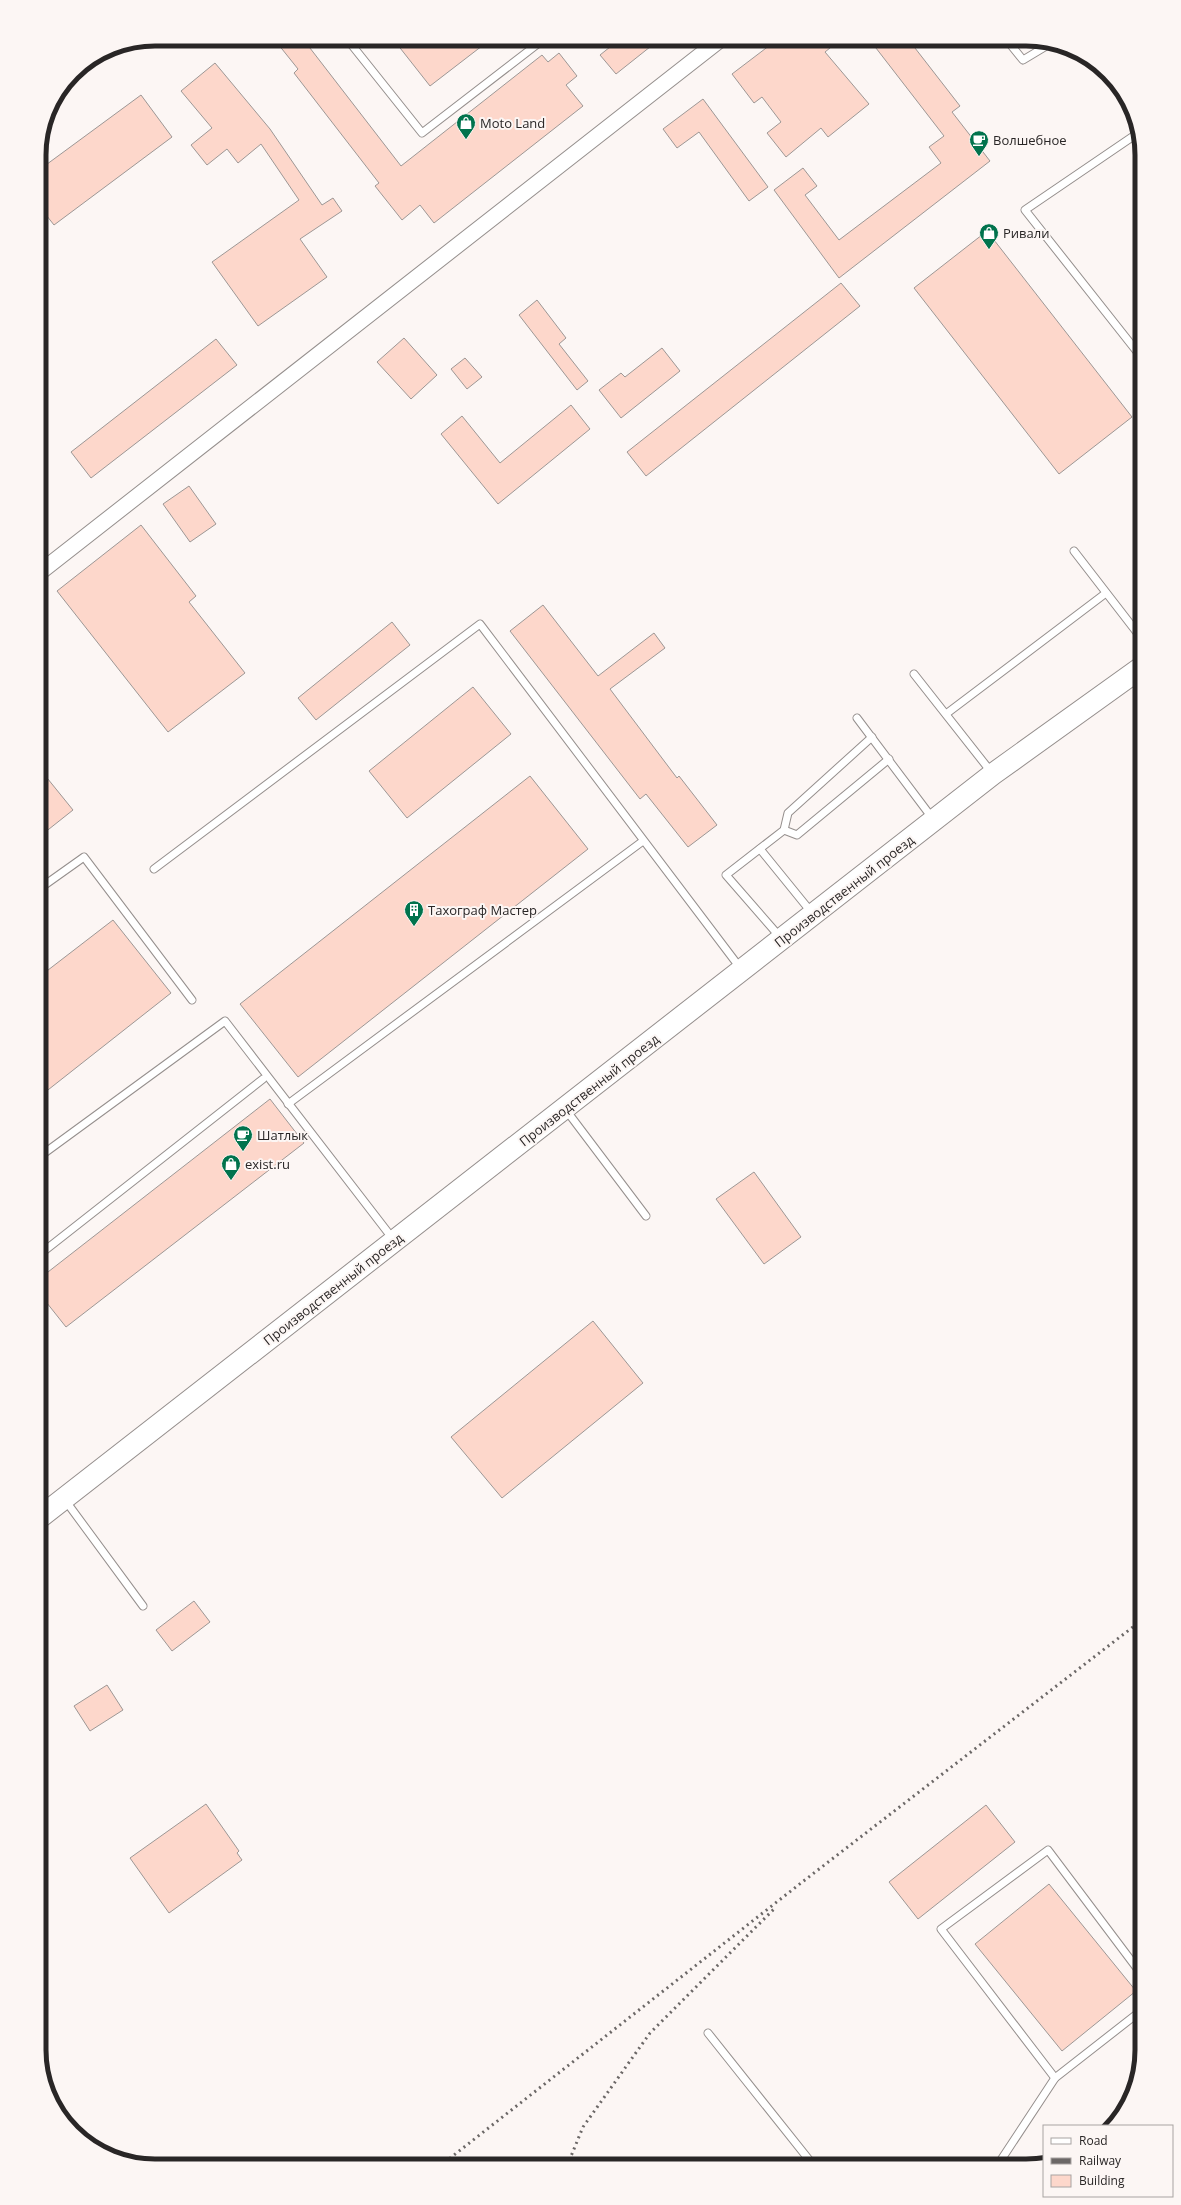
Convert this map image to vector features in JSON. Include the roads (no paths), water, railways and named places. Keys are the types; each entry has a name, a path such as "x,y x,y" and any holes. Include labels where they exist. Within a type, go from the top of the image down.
{"street":[{"path":"46,568 712,46"},
{"name":"Производственный проезд","path":"46,1512 993,774 1135,672"}],"lane":[{"path":"353,46 422,133 535,46"},
{"path":"1012,46 1023,60 1043,48"},
{"path":"1133,136 1025,210 1135,349"},
{"path":"1074,551 1135,630"},
{"path":"946,714 1106,593"},
{"path":"154,869 480,624 742,970"},
{"path":"914,674 993,774"},
{"path":"857,718 934,820"},
{"path":"782,939 726,875 784,830 788,812 872,737"},
{"path":"784,830 797,835 889,759"},
{"path":"288,1104 643,841"},
{"path":"760,849 814,915"},
{"path":"46,884 84,857 192,1000"},
{"path":"46,1152 225,1021 394,1241"},
{"path":"46,1250 263,1079"},
{"path":"565,1108 646,1216"},
{"path":"64,1498 143,1606"},
{"path":"1055,2078 941,1929 1048,1850 1135,1966"},
{"path":"1002,2159 1055,2078 1135,2015"},
{"path":"708,2033 808,2159"}],"railway":[{"path":"449,2159 801,1883 1135,1625"},
{"path":"570,2159 583,2127 650,2033 774,1909"}],"place":[{"name":"Moto Land","path":"466,140"},
{"name":"Волшебное","path":"979,157"},
{"name":"Ривали","path":"989,250"},
{"name":"Тахограф Мастер","path":"414,927"},
{"name":"Шатлык","path":"243,1152"},
{"name":"exist.ru","path":"231,1181"}]}
